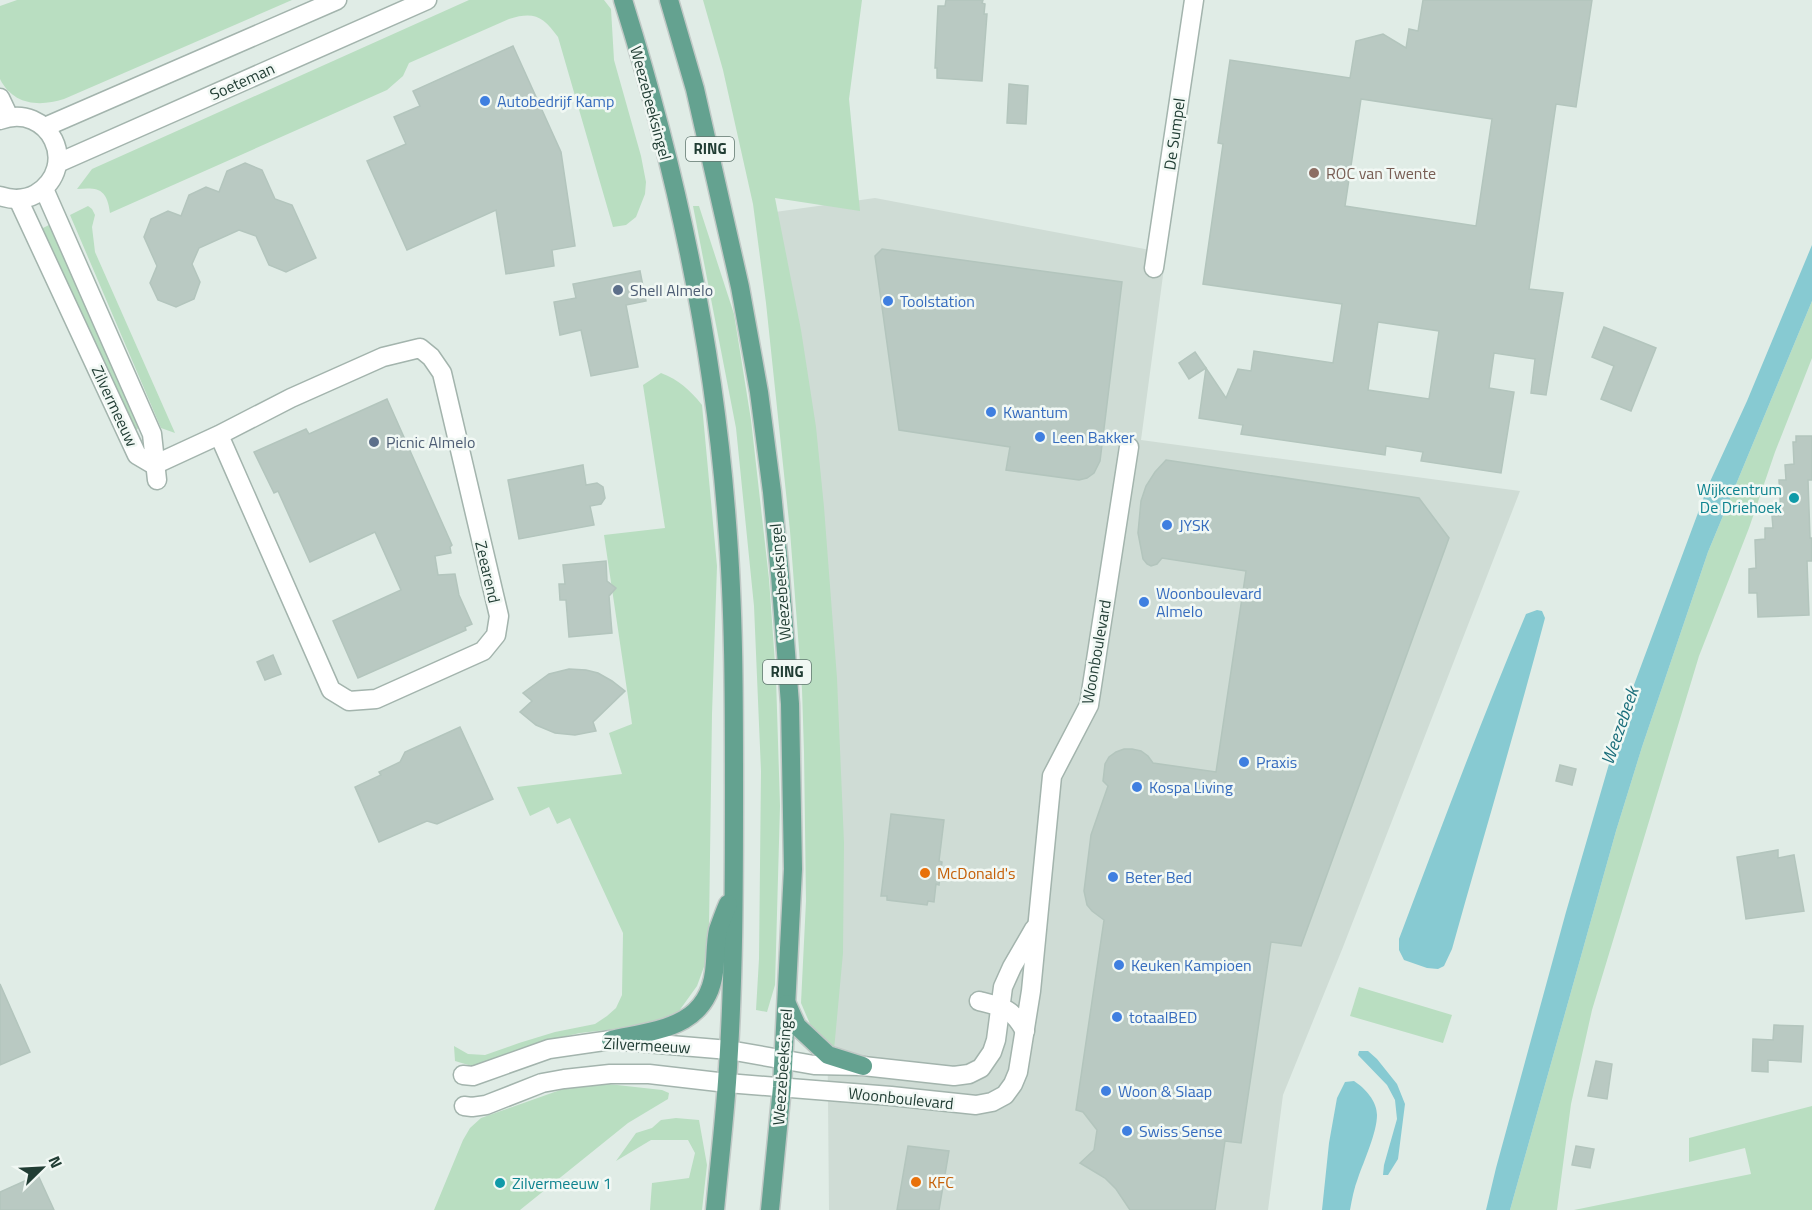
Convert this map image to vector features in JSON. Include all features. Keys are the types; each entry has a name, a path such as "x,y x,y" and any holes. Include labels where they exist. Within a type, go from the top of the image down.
{"main road":[{"name":"Weezebeeksingel","path":"617,0 625,9 665,152 681,220 713,393 727,523 734,707 732,980 727,1083 715,1210"},
{"name":"Weezebeeksingel","path":"672,4 706,132 740,287 759,392 772,492 790,704 793,869 782,1087 770,1210"},
{"path":"611,1040 670,1027 692,1016 706,999 714,975 718,932 733,888"},
{"path":"786,1002 797,1026 828,1054 863,1066"}],"street":[{"path":"45,127 337,0"},
{"name":"Soeteman","path":"58,162 427,0"},
{"name":"De Sumpel","path":"1154,268 1194,0"},
{"path":"0,98 4,118 28,118 45,127 56,143 58,162 53,177 44,189 32,196 18,199 0,196"},
{"name":"Zilvermeeuw","path":"44,189 152,434 156,473"},
{"name":"Zilvermeeuw","path":"18,199 137,455 156,473"},
{"name":"Zeearend","path":"156,473 219,435 291,398 383,357 420,348 431,357 442,373 499,616 496,635 483,651 376,699 350,701 331,690 219,435"},
{"name":"Woonboulevard","path":"727,1083 976,1105 992,1102 1005,1095 1013,1084 1018,1072 1025,1031 1052,776 1089,705 1130,447"},
{"name":"Woonboulevard","path":"729,1050 814,1065 863,1066 954,1076 969,1074 981,1068 992,1052 996,1040 1003,987 1038,922"},
{"path":"979,1001 1012,1012 1025,1031"},
{"name":"Zilvermeeuw","path":"463,1075 473,1076 549,1049 611,1040 729,1050"},
{"name":"Zilvermeeuw","path":"464,1106 486,1105 542,1083 610,1074 649,1074 727,1083"}],"shaded area":[{"name":"Woonboulevard Almelo","path":"875,198 1166,253 1141,440 1520,491 1283,1095 1268,1210 829,1210 827,988 768,213"}],"green space":[{"path":"17,0 292,0 64,99 36,103 19,99 5,88 0,79 0,6"},
{"path":"469,0 604,0 611,9 614,60 646,182 645,194 636,217 626,225 613,227 558,37 543,20 532,16 509,19 409,63 403,76 387,90 110,213 107,199 101,191 77,189 92,169"},
{"path":"703,0 862,0 849,99 860,211 775,198 801,330 816,427 837,678 844,843 843,953 834,1050 816,1038 801,1003 806,901 804,752 802,689 790,531 753,204 723,70"},
{"path":"88,206 95,215 92,227 95,252 175,433 161,428 70,215"},
{"path":"693,206 699,206 734,314 751,420 769,579 776,678 780,806 775,985 767,1012 756,1010 759,959 761,771 754,606 736,428"},
{"path":"51,224 140,427 136,430 41,229"},
{"path":"1812,301 1812,358 1699,656 1592,1010 1571,1104 1557,1210 1510,1210 1616,831 1642,747 1708,552"},
{"path":"661,373 684,386 702,405 717,566 709,928 705,964 697,986 679,1011 633,1027 580,1033 553,1039 472,1066 455,1061 454,1046 468,1054 485,1055 555,1032 595,1024 616,1008 622,995 623,933 570,818 557,824 549,807 530,816 517,787 622,774 609,733 632,724 604,535 665,528 643,385"},
{"path":"1359,987 1452,1015 1443,1043 1350,1016"},
{"path":"608,1084 662,1090 669,1093 668,1099 628,1123 520,1210 434,1210 463,1140 470,1128 481,1118 563,1089"},
{"path":"1812,1106 1812,1210 1574,1210 1751,1174 1745,1148 1689,1162 1689,1138"},
{"path":"676,1118 699,1120 707,1165 702,1210 650,1210 652,1183 689,1178 695,1153 688,1140 651,1140 616,1161 636,1133 652,1128 661,1120"}],"water":[{"path":"1812,245 1812,301 1708,552 1642,747 1616,831 1510,1210 1486,1210 1566,912 1625,709 1708,486 1747,401"},
{"path":"1537,610 1542,611 1545,618 1452,949 1444,966 1438,969 1427,968 1404,960 1399,950 1399,939 1526,614"},
{"path":"1359,1051 1368,1051 1377,1059 1397,1084 1405,1104 1398,1159 1388,1175 1383,1175 1397,1119 1395,1100 1387,1085 1358,1055"},
{"path":"1354,1081 1373,1100 1377,1115 1375,1130 1355,1186 1350,1210 1322,1210 1329,1143 1337,1098 1345,1082"}],"building":[{"path":"946,0 983,0 982,3 985,4 984,14 987,14 982,81 937,78 937,68 935,68 938,6 945,6"},
{"path":"1423,0 1592,0 1576,107 1556,104 1529,289 1563,293 1546,395 1531,393 1535,359 1494,353 1489,388 1514,392 1501,473 1421,461 1423,452 1386,446 1385,455 1241,434 1243,425 1199,418 1206,368 1226,398 1238,369 1251,371 1254,351 1333,363 1342,304 1203,284 1223,144 1218,143 1230,60 1350,78 1356,41 1383,34 1406,48 1409,29 1418,31","holes":["1361,99 1492,119 1476,226 1345,206","1378,322 1439,331 1429,399 1368,390"]},
{"path":"513,46 561,152 575,246 552,250 554,266 506,274 496,210 407,250 367,161 406,144 394,117 420,106 413,91"},
{"path":"1009,84 1028,86 1026,124 1007,123"},
{"path":"245,163 262,170 275,199 292,205 316,258 286,272 269,265 256,236 239,230 199,248 192,264 200,282 194,299 176,307 158,300 150,283 157,266 144,237 151,219 168,211 181,216 189,195 206,187 219,192 227,171"},
{"path":"882,249 1122,282 1100,461 1094,473 1079,480 1006,470 1010,447 899,430 875,256"},
{"path":"640,271 646,301 626,305 638,367 591,376 581,330 560,335 554,302 576,298 573,284"},
{"path":"1604,327 1656,348 1631,411 1601,399 1614,366 1592,357"},
{"path":"1195,352 1206,368 1189,379 1179,363"},
{"path":"387,399 452,545 451,553 435,556 438,575 455,574 459,595 472,624 465,627 466,630 358,678 333,621 401,590 375,532 310,562 278,491 274,493 254,452 306,429 309,434"},
{"name":"Wijkcentrum De Driehoek","path":"1796,436 1812,436 1812,480 1808,480 1810,538 1812,538 1812,561 1807,561 1809,615 1758,617 1757,593 1749,593 1749,569 1756,568 1755,540 1765,539 1765,528 1773,528 1772,516 1781,516 1779,480 1786,480 1785,465 1794,464 1793,442 1796,442"},
{"path":"1166,460 1419,498 1449,538 1301,946 1271,942 1241,1143 1225,1141 1215,1210 1130,1210 1116,1189 1105,1178 1080,1163 1094,1150 1097,1130 1083,1112 1076,1110 1104,920 1087,905 1084,891 1091,835 1108,786 1103,781 1105,764 1116,752 1132,749 1141,751 1153,763 1216,772 1246,571 1162,558 1157,564 1151,566 1143,559 1138,533 1141,501 1146,486"},
{"path":"583,465 586,485 597,483 603,487 605,498 601,504 590,506 594,525 519,539 508,480"},
{"path":"606,561 607,581 616,588 609,596 612,633 569,637 566,600 560,600 559,584 565,584 563,565"},
{"path":"273,655 281,674 265,680 257,662"},
{"path":"569,669 598,673 625,691 593,722 596,731 575,735 555,733 536,725 520,712 532,701 523,693 549,674"},
{"path":"460,727 493,799 437,824 427,821 379,842 355,787 381,775 379,772 400,762 405,752"},
{"path":"1560,765 1576,769 1572,785 1556,781"},
{"path":"891,814 944,820 939,861 942,862 934,902 928,901 927,905 887,900 887,896 881,896"},
{"path":"1778,850 1778,858 1794,855 1804,911 1746,919 1737,857"},
{"path":"0,984 30,1052 0,1065"},
{"path":"1774,1025 1803,1026 1801,1062 1768,1060 1768,1072 1752,1071 1753,1039 1773,1040"},
{"path":"1596,1061 1612,1064 1607,1099 1588,1096"},
{"path":"908,1146 949,1151 939,1210 897,1210"},
{"path":"1576,1146 1594,1149 1590,1168 1572,1165"},
{"path":"38,1175 54,1210 0,1210 0,1192"}],"place":[{"name":"Autobedrijf Kamp","path":"485,101"},
{"name":"ROC van Twente","path":"1314,173"},
{"name":"Shell Almelo","path":"618,290"},
{"name":"Toolstation","path":"888,301"},
{"name":"Kwantum","path":"991,412"},
{"name":"Leen Bakker","path":"1040,437"},
{"name":"Picnic Almelo","path":"374,442"},
{"name":"Wijkcentrum De Driehoek","path":"1794,498"},
{"name":"JYSK","path":"1167,525"},
{"name":"Woonboulevard Almelo","path":"1144,602"},
{"name":"Praxis","path":"1244,762"},
{"name":"Kospa Living","path":"1137,787"},
{"name":"McDonald's","path":"925,873"},
{"name":"Beter Bed","path":"1113,877"},
{"name":"Keuken Kampioen","path":"1119,965"},
{"name":"totaalBED","path":"1117,1017"},
{"name":"Woon & Slaap","path":"1106,1091"},
{"name":"Swiss Sense","path":"1127,1131"},
{"name":"KFC","path":"916,1182"},
{"name":"Zilvermeeuw 1","path":"500,1183"}],"water label":[{"name":"Weezebeek","path":"1620,726"}]}
